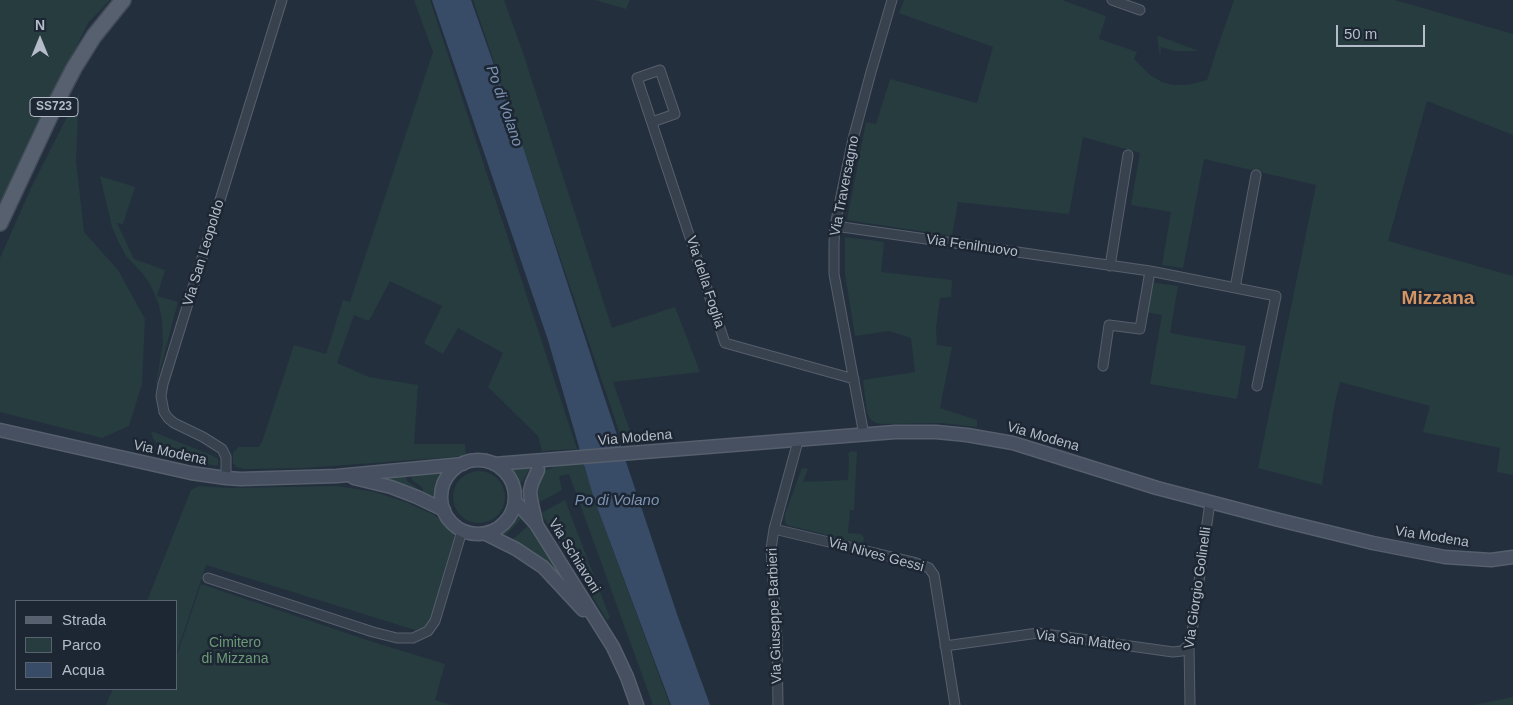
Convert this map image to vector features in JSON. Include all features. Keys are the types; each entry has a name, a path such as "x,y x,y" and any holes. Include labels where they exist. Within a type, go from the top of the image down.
{"main road":[{"name":"SS723","path":"0,224 74,68 94,36 123,0"},
{"name":"Via Modena","path":"0,430 191,473 226,478 337,476 463,464 478,460 494,464 902,432 936,432 1001,440 1132,481 1210,502 1432,555 1485,560 1513,557"},
{"path":"515,497 538,470 553,459"},
{"path":"444,510 441,497 444,484 451,473 463,464"},
{"path":"462,531 486,534 506,522 512,513 515,497 512,481 503,470 494,464"},
{"path":"536,524 530,491 538,470"},
{"name":"Via Modena","path":"337,476 391,487 417,497 444,510 452,523 462,531"},
{"name":"Via Schiavoni","path":"515,497 536,524 602,631 622,666 637,705"},
{"name":"Via Schiavoni","path":"486,534 516,549 543,567 602,631"}],"street":[{"name":"Via San Leopoldo","path":"226,478 226,457 222,449 203,437 174,424 164,412 161,396 163,384 282,0"},
{"name":"Via Traversagno","path":"864,435 834,274 835,226 846,168 859,115 892,0"},
{"path":"1112,0 1140,10"},
{"name":"Via della Foglia","path":"652,122 675,114 660,70 637,78 725,343 854,379"},
{"path":"1110,266 1128,155"},
{"path":"1235,288 1256,175"},
{"name":"Via Fenilnuovo","path":"835,226 1150,271 1276,296 1257,386"},
{"path":"1103,366 1109,325 1140,329 1150,271"},
{"name":"Via Giuseppe Barbieri","path":"778,705 777,639 771,555 774,529 798,440"},
{"name":"Via Giorgio Golinelli","path":"1190,705 1189,645 1210,502"},
{"name":"Via Nives Gessi","path":"774,529 913,562 929,568 934,575 954,705"},
{"path":"208,578 373,632 397,638 413,638 428,631 435,621 462,531"},
{"name":"Via San Matteo","path":"946,646 1038,633 1172,652 1182,651 1189,645"}],"green space":[{"path":"0,0 110,0 88,23 0,204"},
{"path":"414,0 430,0 577,449 542,451 538,436 488,387 503,353 458,328 443,354 424,343 442,306 390,281 369,321 354,315 337,363 369,377 418,385 414,444 465,444 466,456 305,468 244,469 236,467 233,463 233,452 239,447 259,447 262,442 294,345 326,354 343,300 350,302 433,52"},
{"path":"473,0 504,0 612,328 675,307 700,372 613,382 635,445 624,446"},
{"path":"595,0 630,0 626,9"},
{"path":"904,0 1062,0 1106,16 1099,39 1137,52 1134,59 1150,75 1162,82 1173,85 1188,85 1207,80 1234,0 1395,0 1513,34 1513,135 1427,101 1388,241 1513,276 1513,475 1497,472 1500,448 1423,432 1430,406 1340,382 1334,407 1322,485 1258,468 1316,185 1204,159 1183,268 1162,265 1171,212 1131,205 1140,153 1083,137 1069,214 958,202 952,236 847,220 866,122 876,124 890,79 977,103 993,47 899,13"},
{"path":"1157,36 1199,51 1174,51 1161,47 1160,57"},
{"path":"79,93 76,161 84,232 118,270 145,319 142,384 129,426 102,438 0,412 0,258 31,188"},
{"path":"100,176 135,187 123,224 117,223 134,259 165,270 157,296 178,302 155,389 163,343 159,305 150,284 126,256 118,241 112,227"},
{"path":"845,237 884,242 881,272 952,280 951,297 940,298 936,328 937,345 952,347 940,408 977,420 977,427 941,423 882,424 871,420 867,413 863,380 915,372 911,338 889,331 855,336 845,274"},
{"path":"1150,282 1178,286 1170,333 1246,346 1237,399 1150,384 1162,315 1145,312"},
{"path":"151,431 211,455 218,459 218,466 164,455 153,438"},
{"path":"851,451 857,452 854,510 850,510 848,533 861,534 864,538 863,544 787,525 785,514 802,468 808,469 803,482 848,480 848,454"},
{"path":"542,462 528,472 519,487 506,466"},
{"path":"584,463 594,499 670,705 653,705 569,474 559,476 562,490 536,504 534,496 538,479 544,471 554,467"},
{"path":"479,471 489,473 497,479 503,487 505,497 503,507 497,515 489,521 479,523 469,521 461,515 455,507 453,497 455,487 461,479 469,473"},
{"path":"446,473 441,482 438,495 439,501 422,494 423,488 412,480 412,474"},
{"path":"370,476 406,476 407,481 417,488 416,493"},
{"path":"199,486 229,488 337,486 375,492 408,503 432,514 446,522 454,533 454,546 430,620 424,628 415,630 206,565 178,649 178,600 147,600 191,490"},
{"path":"565,500 610,618 607,620 541,513"},
{"path":"518,505 525,515 506,535 498,531 510,524"},
{"path":"531,523 588,611 512,540"},
{"name":"Cimitero di Mizzana","path":"201,584 370,641 445,664 435,700 451,705 106,705 113,690 178,690 178,652"},
{"path":"1513,697 1513,705 1474,705"}],"water":[{"name":"Po di Volano","path":"432,0 471,0 524,150 678,617 710,705 671,705 594,499 548,340"}],"district":[{"name":"Mizzana","path":"1438,299"}]}
